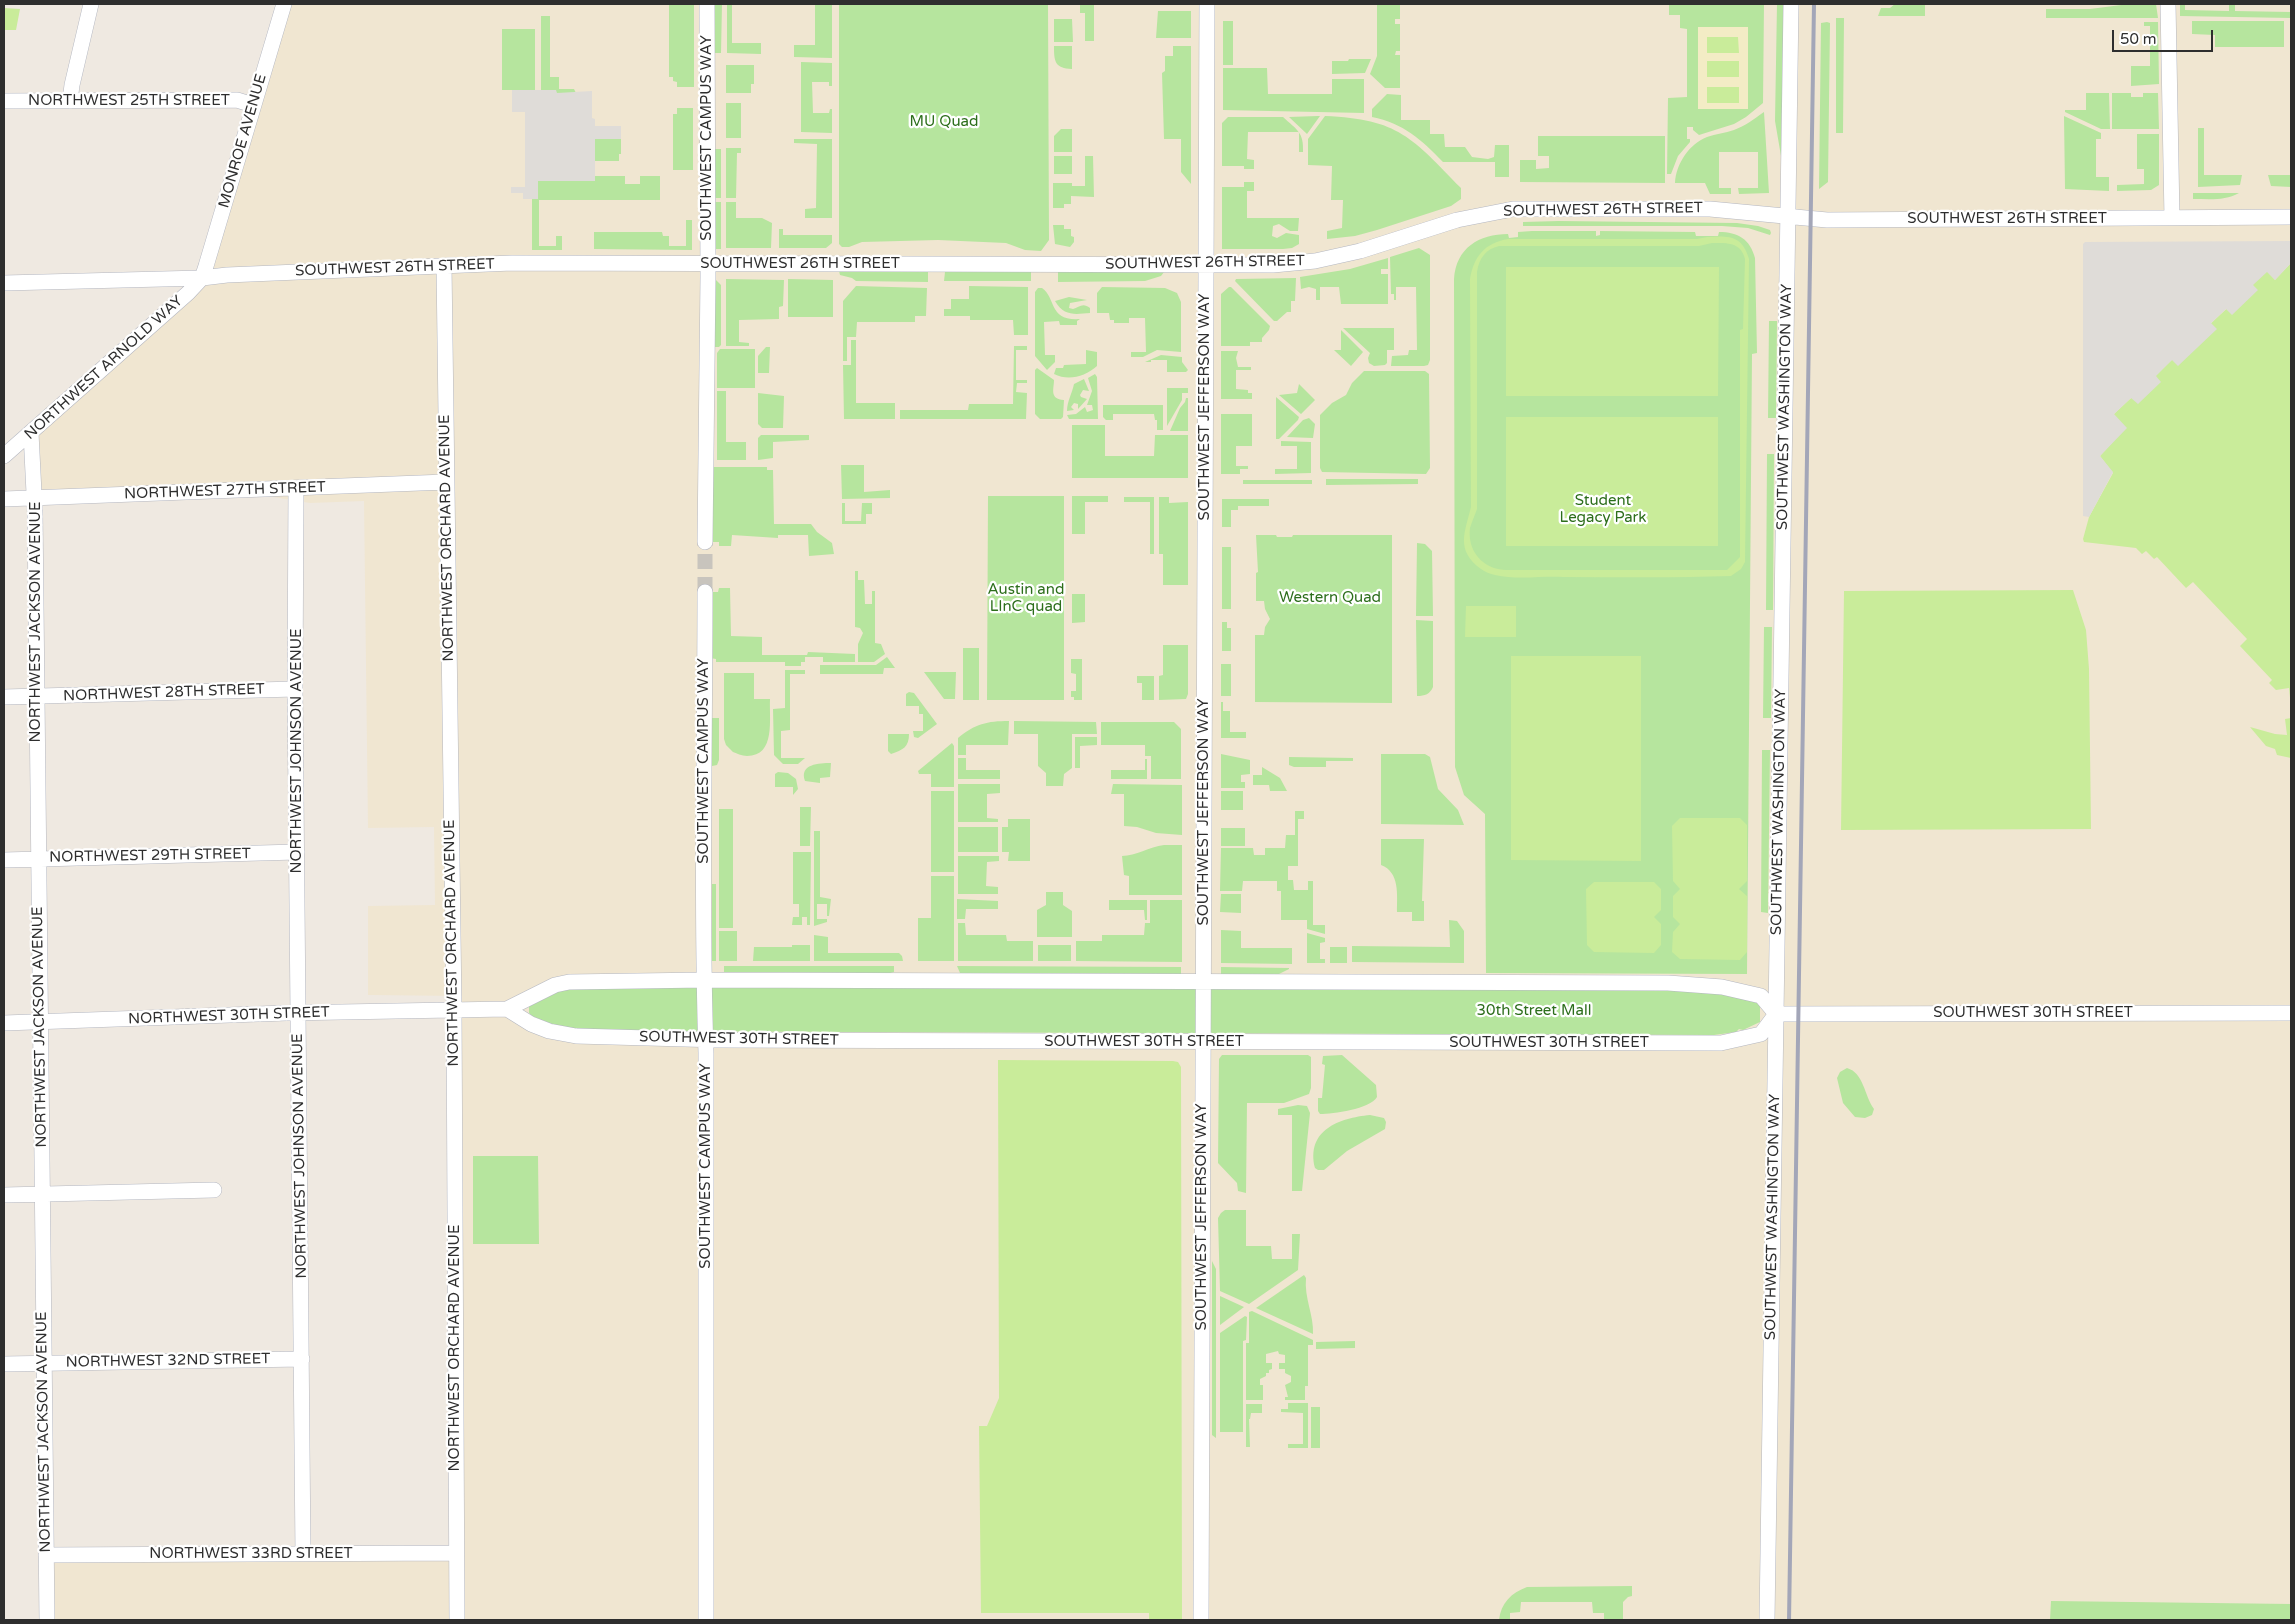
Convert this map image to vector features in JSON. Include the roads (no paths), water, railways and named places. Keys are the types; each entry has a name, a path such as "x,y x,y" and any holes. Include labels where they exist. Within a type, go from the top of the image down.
{"street":[{"path":"70,101 90,4"},
{"name":"MONROE AVENUE","path":"202,278 233,180 253,105 284,4"},
{"name":"SOUTHWEST CAMPUS WAY","path":"705,542 706,4"},
{"name":"SOUTHWEST JEFFERSON WAY","path":"1201,1620 1207,4"},
{"name":"SOUTHWEST WASHINGTON WAY","path":"1767,1620 1791,4"},
{"path":"2168,4 2172,218"},
{"name":"NORTHWEST 25TH STREET","path":"4,102 237,100 253,105"},
{"name":"SOUTHWEST 26TH STREET","path":"4,284 202,278 227,275 512,263 1206,266 1298,263 1360,251 1467,217 1514,208 1710,209 1827,220 2291,217"},
{"name":"NORTHWEST ORCHARD AVENUE","path":"444,266 454,1009 457,1620"},
{"name":"NORTHWEST ARNOLD WAY","path":"4,456 202,278"},
{"name":"NORTHWEST JACKSON AVENUE","path":"31,433 35,499 46,1620"},
{"name":"NORTHWEST 27TH STREET","path":"4,499 446,482"},
{"name":"NORTHWEST JOHNSON AVENUE","path":"296,488 295,689 303,1553"},
{"name":"SOUTHWEST CAMPUS WAY","path":"705,592 706,1620"},
{"name":"NORTHWEST 28TH STREET","path":"4,697 295,689"},
{"name":"NORTHWEST 29TH STREET","path":"4,860 297,852"},
{"path":"454,1009 507,1009 554,985 569,982 704,980 1668,983 1722,987 1761,996 1776,1014"},
{"name":"NORTHWEST 30TH STREET","path":"4,1023 454,1009"},
{"name":"SOUTHWEST 30TH STREET","path":"507,1009 531,1024 549,1031 576,1036 706,1040 1204,1042 1721,1043 1761,1034 1776,1014 2291,1013"},
{"path":"4,1195 214,1190"},
{"name":"NORTHWEST 32ND STREET","path":"4,1364 302,1359"},
{"name":"NORTHWEST 33RD STREET","path":"46,1555 456,1552"}],"tunnel":[{"path":"705,542 705,592"}],"railway":[{"path":"1789,1620 1814,4"}],"park label":[{"name":"MU Quad","path":"944,122"},
{"name":"Student Legacy Park","path":"1603,510"},
{"name":"Austin and LInC quad","path":"1026,598"},
{"name":"Western Quad","path":"1330,598"},
{"name":"30th Street Mall","path":"1534,1011"}]}
